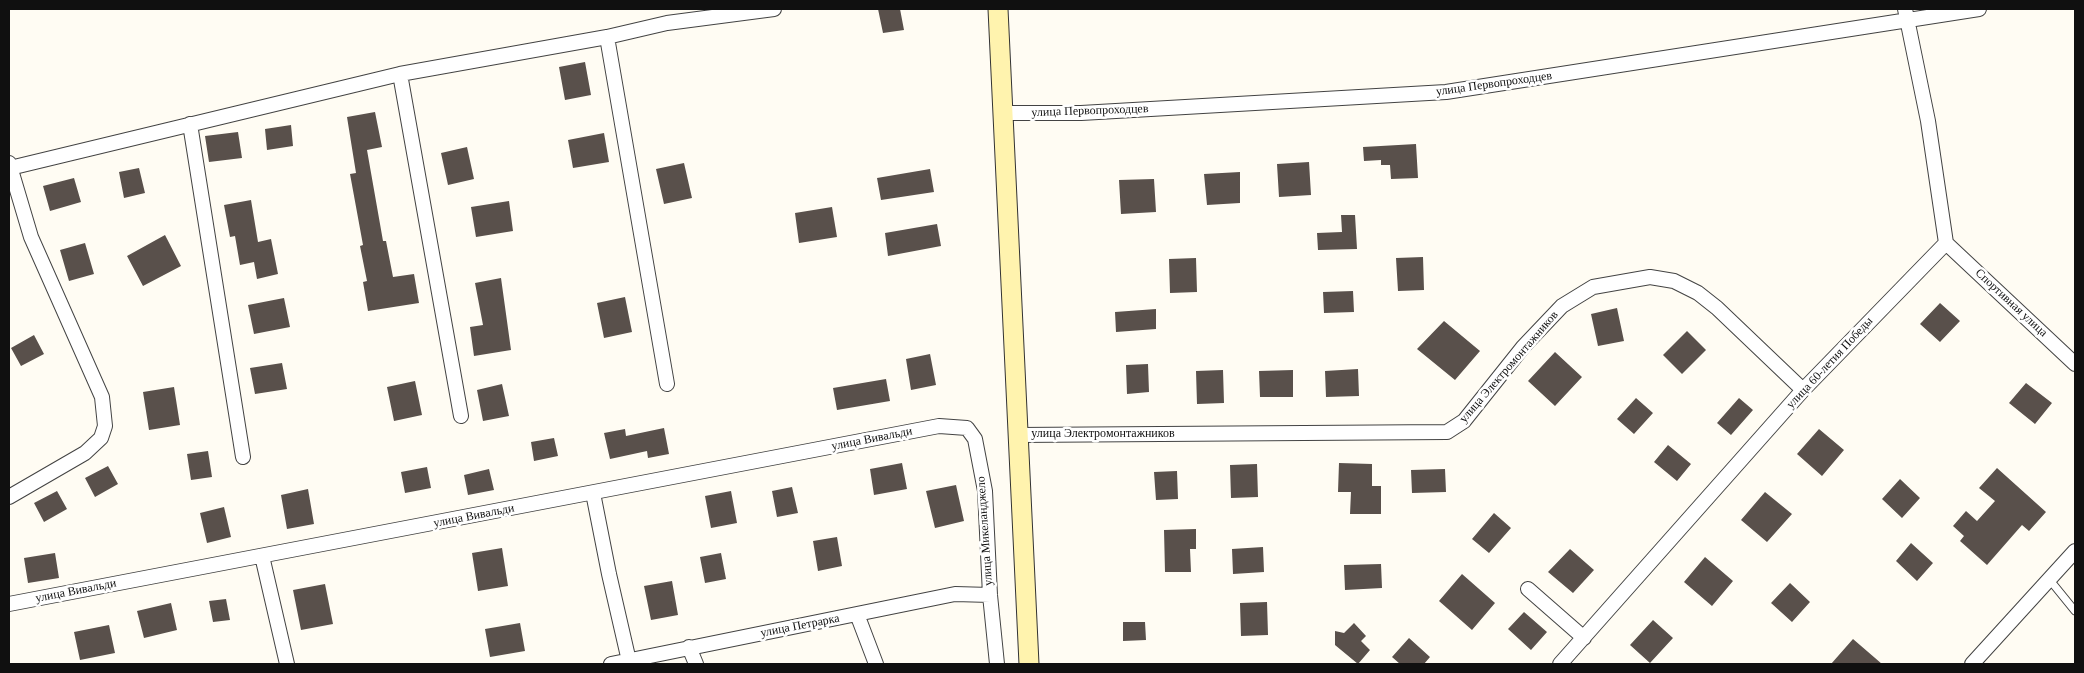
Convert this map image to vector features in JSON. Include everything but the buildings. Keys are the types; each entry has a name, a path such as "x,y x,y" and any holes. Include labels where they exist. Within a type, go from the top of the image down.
{"street":[{"path":"9,497 85,453 101,438 105,426 102,397 31,237 9,166 400,74 607,37 667,23 774,9"},
{"path":"998,9 1029,664"},
{"name":"улица Первопроходцев","path":"1004,113 1081,113 1446,92 1906,15 1979,9"},
{"path":"1906,15 1928,121 1946,242"},
{"path":"607,37 668,384"},
{"path":"400,74 461,416"},
{"path":"190,124 243,457"},
{"name":"Спортивная улица","path":"1946,242 2075,364"},
{"name":"улица 60-летия Победы","path":"1560,664 1803,390 1946,242"},
{"name":"улица Электромонтажников","path":"1018,435 1447,432 1464,421 1523,347 1562,306 1593,287 1650,277 1674,281 1698,293 1717,308 1803,390"},
{"name":"улица Вивальди","path":"9,604 939,426"},
{"name":"улица Микеланджело","path":"939,426 967,428 975,440 985,491 990,595 997,664"},
{"path":"593,493 629,661"},
{"path":"1972,664 2075,551"},
{"path":"262,556 287,664"},
{"path":"1528,589 1584,638"},
{"name":"улица Петрарка","path":"610,664 955,594 990,595"},
{"path":"857,614 876,664"},
{"path":"689,647 696,664"}],"lane":[{"path":"2049,579 2075,611"}]}
